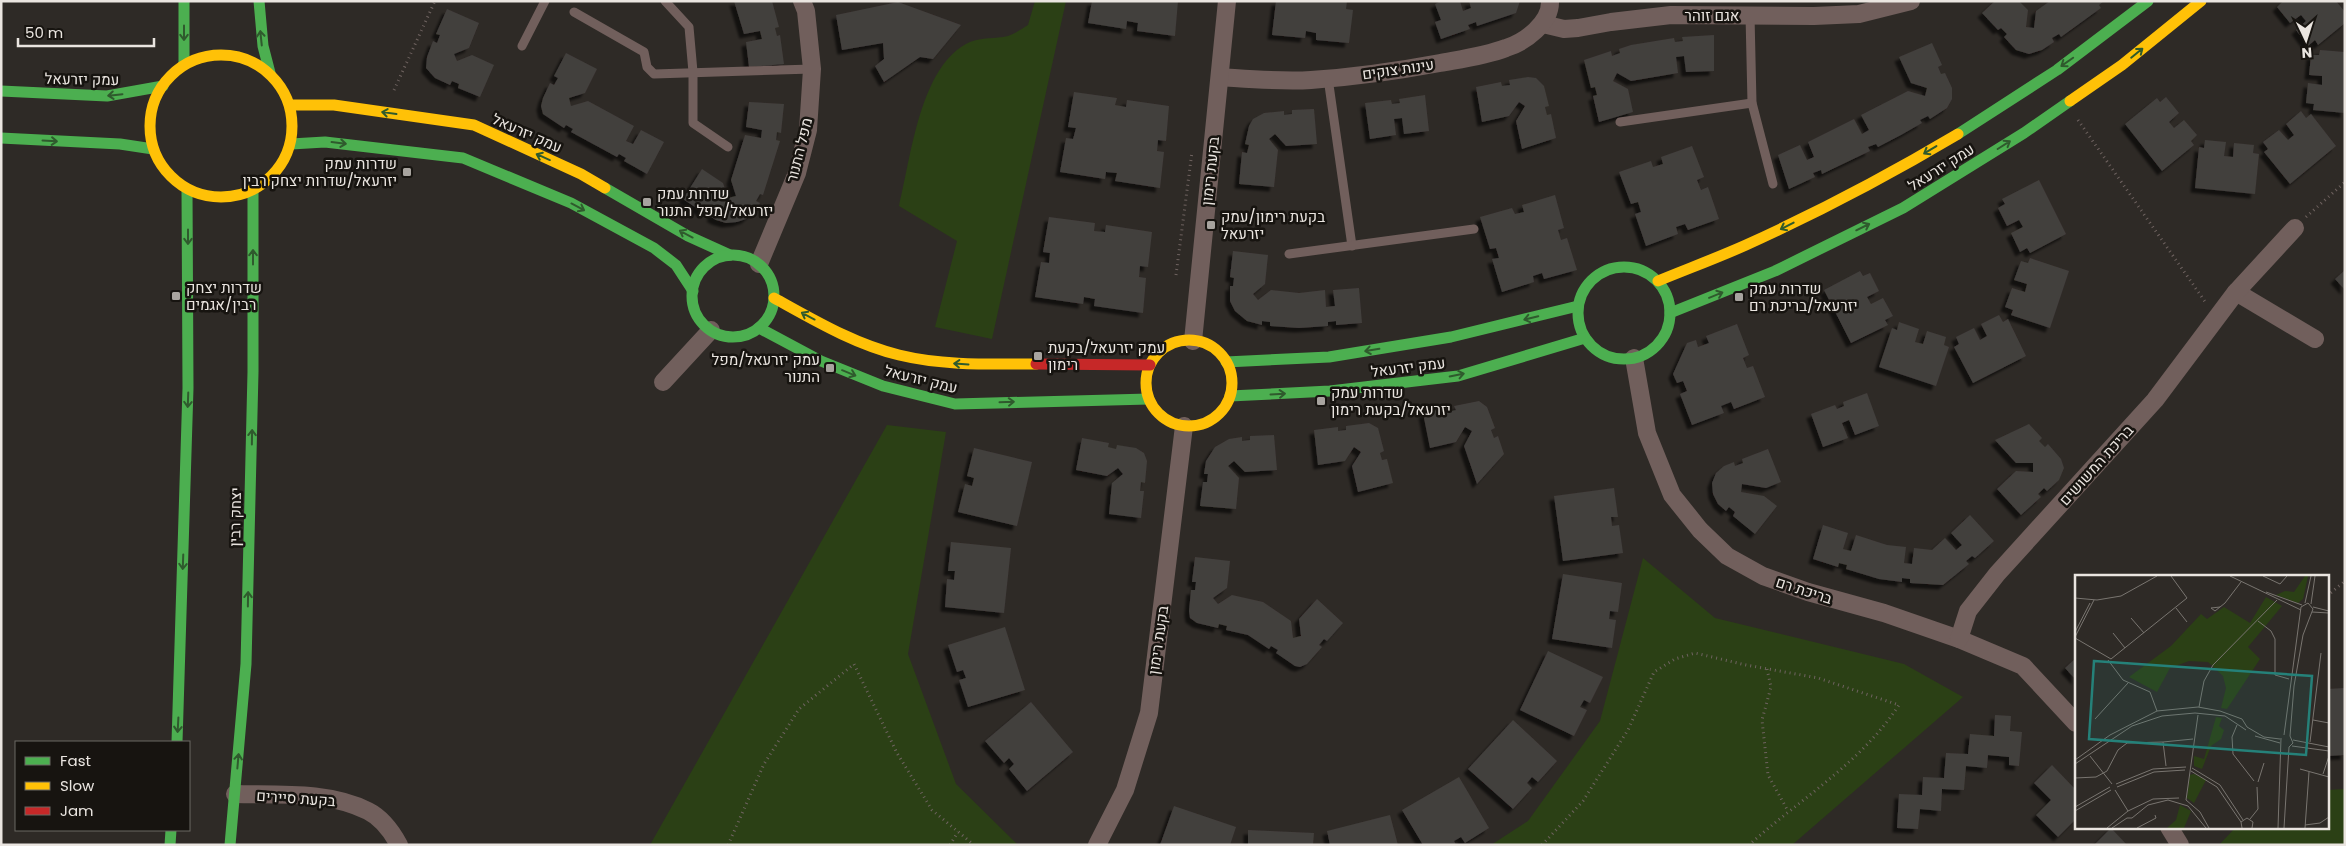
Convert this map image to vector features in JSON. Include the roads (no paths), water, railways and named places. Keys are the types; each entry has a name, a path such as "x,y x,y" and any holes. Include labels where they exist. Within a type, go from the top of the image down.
{"main road":[{"path":"184,1 184,64"},
{"path":"260,1 260,36 263,53 270,73"},
{"name":"עמק יזרעאל","path":"1658,281 1759,240 1885,177 2007,104 2102,39 2148,1"},
{"name":"עמק יזרעאל","path":"1670,313 1775,271 1903,208 2024,133 2066,104 2122,65 2201,1"},
{"path":"212,54 226,54 254,62 270,73 282,88 290,105 293,118 291,144 277,171 253,190 237,195 220,197 203,195 187,188 167,172 154,149 150,133 150,117 154,101 166,80 184,64 212,54"},
{"name":"עמק יזרעאל","path":"1,91 107,96 132,94 162,86"},
{"name":"עמק יזרעאל","path":"290,105 334,104 474,125 581,174 688,236 730,255"},
{"path":"1,138 120,144 154,149"},
{"path":"291,144 325,142 463,158 571,203 654,248 676,265 693,291"},
{"path":"177,741 188,388 187,188"},
{"name":"יצחק רבין","path":"230,845 246,664 253,372 253,190"},
{"path":"730,255 750,258 759,264 771,279 774,298 770,315 758,328 740,336 721,334 712,330 696,313 693,291 697,277 706,266 720,257 730,255"},
{"path":"1623,267 1636,268 1648,273 1658,281 1667,296 1670,313 1664,336 1656,346 1634,358 1620,359 1607,355 1595,348 1586,338 1579,323 1578,306 1582,294 1589,283 1598,274 1610,269 1623,267"},
{"name":"עמק יזרעאל","path":"774,298 842,334 899,355 960,364 1150,365"},
{"name":"עמק יזרעאל","path":"1226,362 1329,357 1452,337 1578,306"},
{"name":"עמק יזרעאל","path":"758,328 821,362 883,386 955,404 1149,399"},
{"name":"עמק יזרעאל","path":"1230,396 1330,392 1458,376 1586,338"},
{"path":"1182,341 1193,341 1212,348 1226,362 1231,379 1230,396 1226,405 1212,419 1194,426 1184,426 1163,417 1149,399 1146,382 1150,365 1156,356 1168,346 1182,341"},
{"path":"170,845 171,831"}],"street":[{"name":"מפל התנור","path":"759,264 797,173 808,130 812,69 806,11 802,1"},
{"name":"בקעת רימון","path":"1193,341 1227,1"},
{"path":"1543,24 1550,7 1550,1"},
{"name":"אגם זוהר","path":"1543,24 1564,28 1578,28 1671,15 1859,14 1911,1"},
{"name":"עינות צוקים","path":"1220,78 1263,80 1328,78 1395,71 1470,58 1513,45 1543,24"},
{"name":"בריכת המשושים","path":"1959,639 1968,611 1997,574 2155,400 2236,292 2295,228"},
{"path":"2236,292 2315,339"},
{"path":"663,382 712,330"},
{"name":"בריכת רם","path":"1634,358 1647,433 1672,495 1700,530 1727,556 1762,576 1959,639 2023,666 2075,722"},
{"name":"בקעת רימון","path":"1097,845 1125,790 1149,713 1184,426"},
{"name":"בקעת סיירים","path":"235,794 304,796 342,802 370,812 391,831 399,845"},
{"path":"2170,828 2180,845"}],"lane":[{"path":"522,46 545,1"},
{"path":"665,1 689,27 693,72 693,123 728,147"},
{"path":"574,12 644,52 647,67 654,74 812,69"},
{"path":"1750,15 1752,103 1773,184"},
{"path":"1328,78 1352,246"},
{"path":"1620,122 1752,103"},
{"path":"1289,254 1474,229"}],"place":[{"name":"שדרות עמק יזרעאל/שדרות יצחק רבין","path":"407,172"},
{"name":"שדרות עמק יזרעאל/מפל התנור","path":"647,202"},
{"name":"בקעת רימון/עמק יזרעאל","path":"1211,225"},
{"name":"שדרות יצחק רבין/אגמים","path":"176,296"},
{"name":"שדרות עמק יזרעאל/בריכת רם","path":"1739,297"},
{"name":"עמק יזרעאל/בקעת רימון","path":"1038,356"},
{"name":"עמק יזרעאל/מפל התנור","path":"830,368"},
{"name":"שדרות עמק יזרעאל/בקעת רימון","path":"1321,401"}]}
